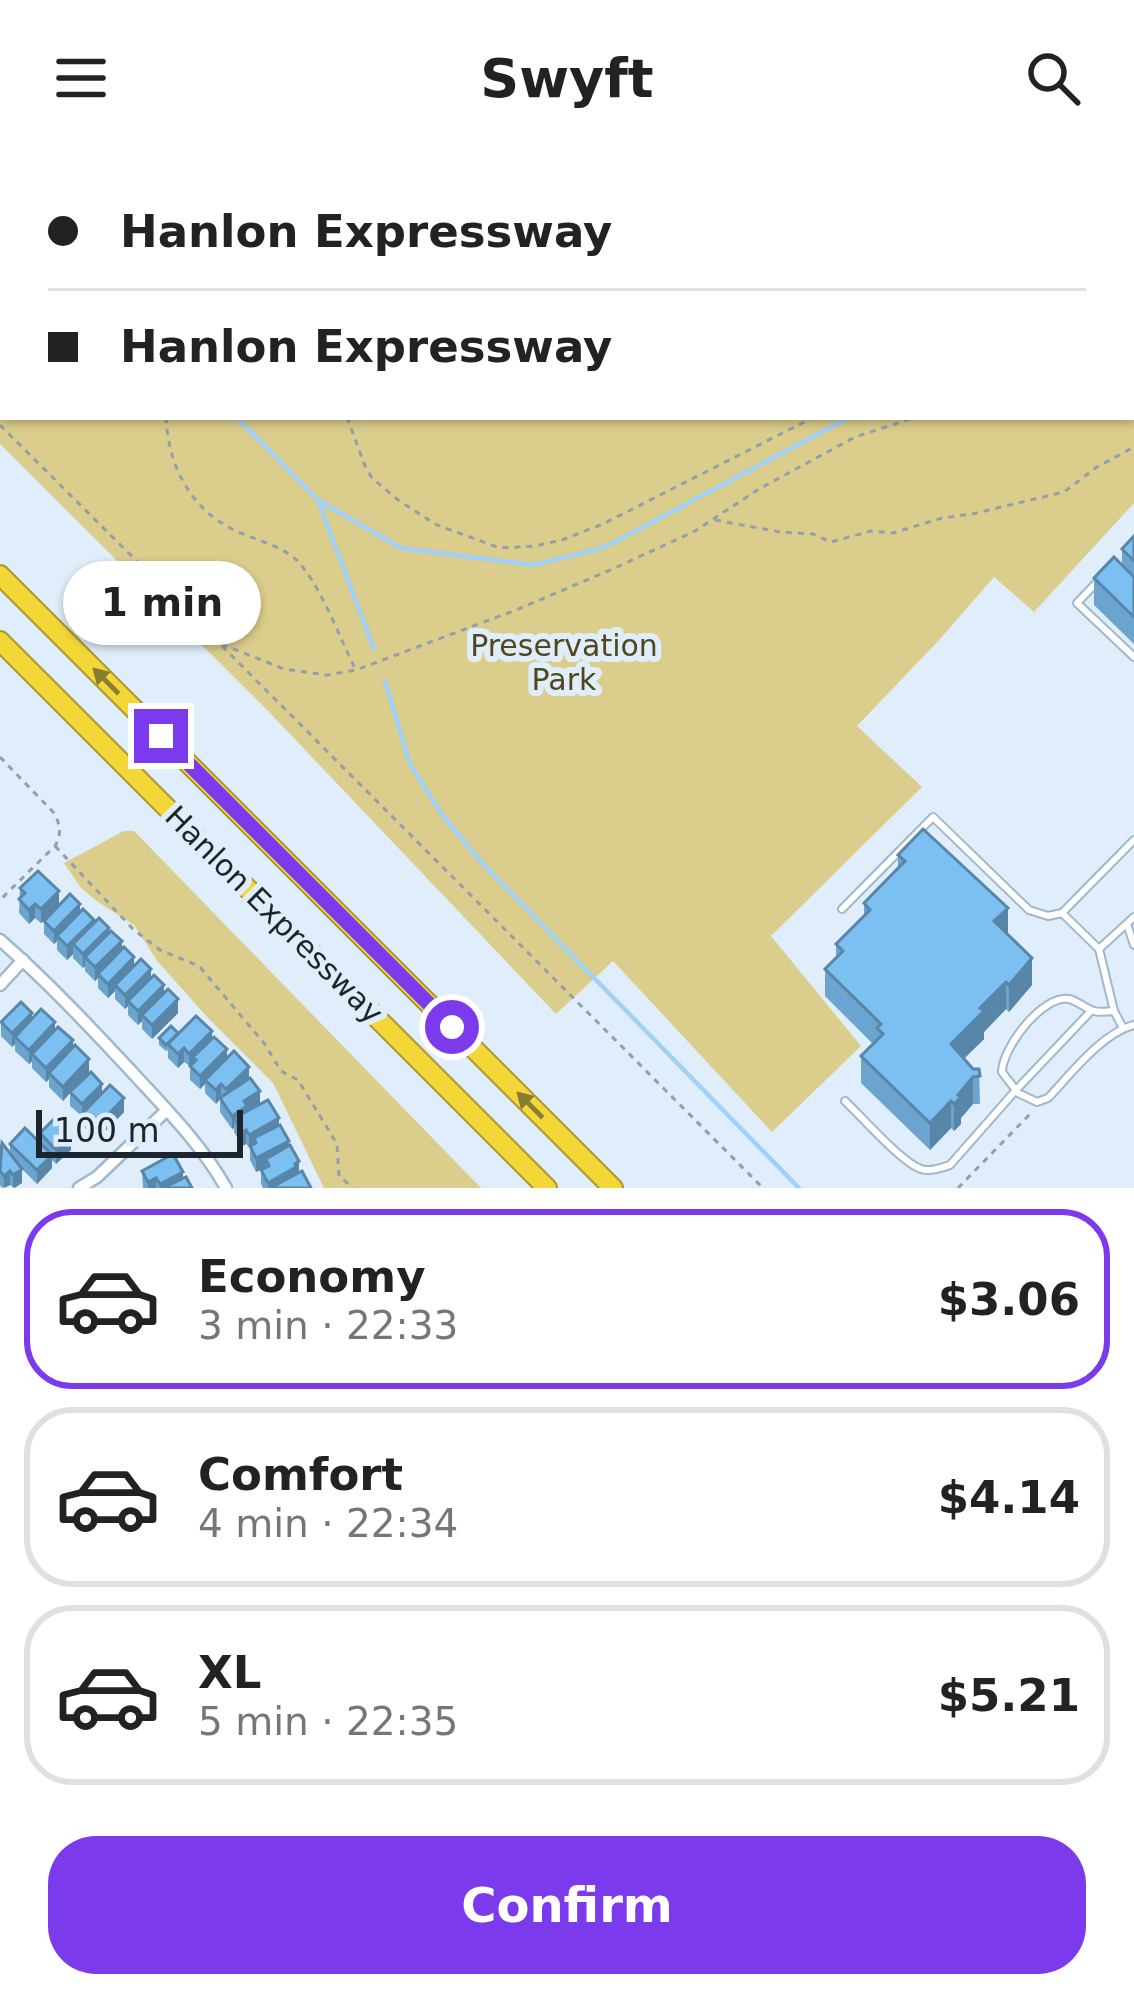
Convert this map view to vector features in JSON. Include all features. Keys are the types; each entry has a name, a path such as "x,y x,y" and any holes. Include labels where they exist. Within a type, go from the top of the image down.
{"highway":[{"name":"Hanlon Expressway","path":"0,575 613,1188"},
{"name":"Hanlon Expressway","path":"0,641 547,1188"}],"street":[{"path":"0,940 78,1014 166,1109 226,1188"},
{"path":"0,985 22,960"},
{"path":"79,1188 98,1177 166,1109"}],"lane":[{"path":"1108,572 1077,603 1134,657"},
{"path":"842,909 933,818 1029,910 1048,916 1061,913 1134,840"},
{"path":"1061,913 1099,949 1114,1011 1123,1028"},
{"path":"1099,949 1131,921"},
{"path":"1131,921 1134,945"},
{"path":"1114,1011 1091,1011 1063,998 1051,1002 1017,1035 1004,1056 1002,1072 1031,1102 1046,1099 1109,1036 1134,1025"},
{"path":"845,1101 905,1158 922,1170 938,1170 950,1165 1091,1011"}],"path":[{"path":"166,420 167,440 186,488 230,528 294,558 356,670"},
{"path":"348,420 372,478 398,500 437,525 500,548 562,540 603,524 808,420"},
{"path":"220,643 297,673 356,670 582,583 676,541 798,466 855,437 907,420"},
{"path":"0,425 763,1188"},
{"path":"713,519 813,534 831,542 872,531 893,533 1064,492 1097,466 1134,446"},
{"path":"0,757 55,814 60,838 0,900"},
{"path":"55,845 134,929 160,950 199,966 264,1043 281,1071 298,1081 337,1144 339,1176 353,1188"},
{"path":"958,1188 1046,1099"}],"green space":[{"name":"Preservation Park","path":"0,420 1134,420 1134,503 1034,612 994,577 857,726 922,787 771,936 861,1046 772,1132 613,961 556,1014 270,713 0,444"},
{"path":"124,831 134,831 481,1188 324,1188 273,1083 158,962 134,925 81,888 64,863"}],"building":[{"path":"1134,536 1134,561 1122,549"},
{"path":"1114,557 1134,577 1134,617 1094,578"},
{"path":"923,829 1008,908 994,921 1032,958 951,1044 973,1069 979,1069 980,1076 973,1077 958,1095 961,1097 930,1123 861,1056 883,1034 877,1028 881,1024 825,969 843,951 836,944 870,910 864,903 905,861 898,855"},
{"path":"38,871 59,891 41,909 35,904 29,910 19,899 25,893 20,888"},
{"path":"70,894 80,904 54,931 44,921"},
{"path":"83,909 94,920 67,946 57,936"},
{"path":"99,918 109,928 83,954 73,944"},
{"path":"111,931 122,941 95,967 85,957"},
{"path":"124,947 134,957 108,984 98,974"},
{"path":"141,959 151,969 125,995 115,985"},
{"path":"154,975 164,985 138,1011 128,1001"},
{"path":"168,989 178,999 152,1025 142,1015"},
{"path":"21,1002 32,1013 12,1033 1,1022"},
{"path":"41,1009 55,1022 29,1050 15,1037"},
{"path":"196,1016 212,1031 189,1054 184,1048 178,1054 168,1044"},
{"path":"171,1026 178,1033 166,1045 159,1038"},
{"path":"58,1027 73,1040 46,1068 32,1054"},
{"path":"214,1037 227,1049 200,1076 190,1066 196,1060 193,1057"},
{"path":"75,1045 89,1059 63,1087 49,1073"},
{"path":"234,1051 249,1067 226,1089 221,1084 216,1090 205,1080"},
{"path":"91,1072 102,1084 82,1104 70,1092"},
{"path":"250,1078 260,1091 232,1116 220,1098"},
{"path":"110,1085 124,1098 97,1126 83,1113"},
{"path":"268,1100 279,1118 249,1135 242,1132 234,1118"},
{"path":"54,1119 71,1136 56,1150 40,1133"},
{"path":"280,1125 289,1141 256,1158 250,1146 256,1143 254,1138"},
{"path":"25,1128 52,1155 37,1170 10,1144"},
{"path":"2,1143 22,1169 13,1175 10,1171 4,1176 0,1171"},
{"path":"290,1145 299,1161 296,1167 268,1183 261,1170 269,1166 266,1159"},
{"path":"173,1154 183,1172 160,1184 156,1178 148,1182 142,1171"},
{"path":"302,1171 311,1188 272,1187"},
{"path":"186,1177 192,1188 163,1188"}],"waterway":[{"path":"489,156 495,156"},
{"path":"239,420 318,500 401,548 533,565 613,543 844,420"},
{"path":"318,500 374,649"},
{"path":"385,681 410,764 443,816 483,864 799,1188"}],"route":[{"path":"161,736 452,1027"}]}
